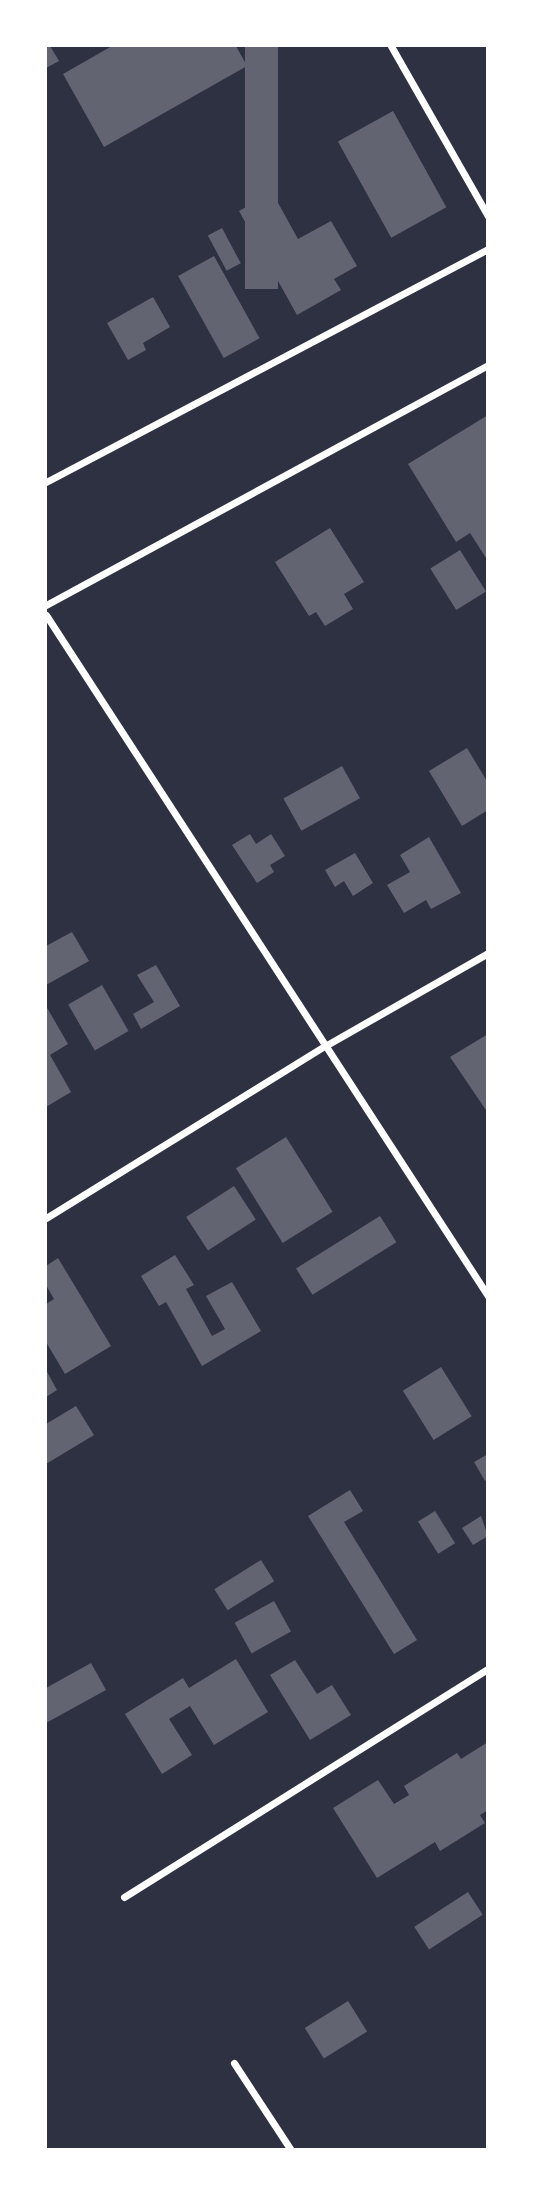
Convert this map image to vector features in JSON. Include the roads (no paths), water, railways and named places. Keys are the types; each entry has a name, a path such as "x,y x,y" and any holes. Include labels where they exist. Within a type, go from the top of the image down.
{"street":[{"path":"391,46 488,216"},
{"path":"46,482 488,249"},
{"path":"46,605 488,365"},
{"path":"46,615 488,1296"},
{"path":"46,1218 326,1046 488,953"},
{"path":"124,1897 488,1669"},
{"path":"234,2063 291,2150"}]}
